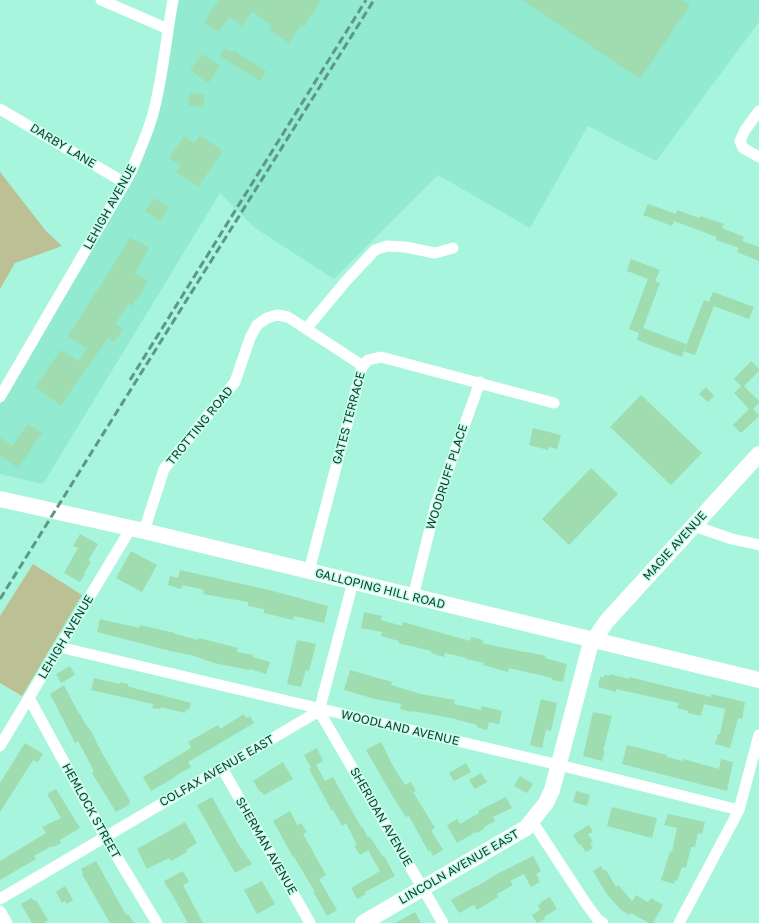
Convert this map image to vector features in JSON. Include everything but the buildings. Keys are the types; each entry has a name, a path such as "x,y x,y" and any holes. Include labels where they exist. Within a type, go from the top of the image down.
{"main road":[{"name":"MAGIE AVENUE","path":"594,640 606,622 759,454"},
{"name":"GALLOPING HILL ROAD","path":"0,499 137,530 759,680"},
{"name":"LINCOLN AVENUE EAST","path":"363,923 526,828 532,821 546,803 552,790 590,646 594,640"}],"street":[{"path":"101,0 168,29"},
{"name":"LEHIGH AVENUE","path":"0,397 130,174 145,139 152,115 159,86 173,0"},
{"name":"DARBY LANE","path":"0,109 125,183"},
{"path":"759,111 745,130 740,141 743,148 759,157"},
{"path":"306,329 346,281 375,250 387,246 405,247 435,253 453,248"},
{"name":"TROTTING ROAD","path":"137,530 164,469 236,382 250,338 257,325 267,318 277,315 288,317 363,366"},
{"name":"GATES TERRACE","path":"309,572 363,366 368,360 381,357 554,402"},
{"name":"WOODRUFF PLACE","path":"413,597 436,504 480,382"},
{"path":"694,526 732,539 759,545"},
{"name":"LEHIGH AVENUE","path":"0,746 60,647 137,530"},
{"path":"319,710 354,582"},
{"name":"WOODLAND AVENUE","path":"60,647 319,710 559,765 739,810"},
{"name":"HEMLOCK STREET","path":"29,698 104,837 156,923"},
{"name":"COLFAX AVENUE EAST","path":"0,899 319,710"},
{"name":"SHERIDAN AVENUE","path":"319,710 443,923"},
{"path":"679,923 739,810 759,735"},
{"name":"SHERMAN AVENUE","path":"222,768 310,923"},
{"path":"532,821 585,902 598,920 603,923"},
{"path":"0,911 7,923"}],"shaded area":[{"path":"178,0 759,0 759,22 656,161 588,126 530,228 438,175 334,279 255,228 220,193 43,484 0,474 0,393 130,186"},
{"path":"0,172 46,231 62,246 15,263 0,289"},
{"path":"33,564 82,595 22,696 0,683 0,616"}],"railway":[{"path":"130,380 366,0"},
{"path":"0,599 374,0"}]}
